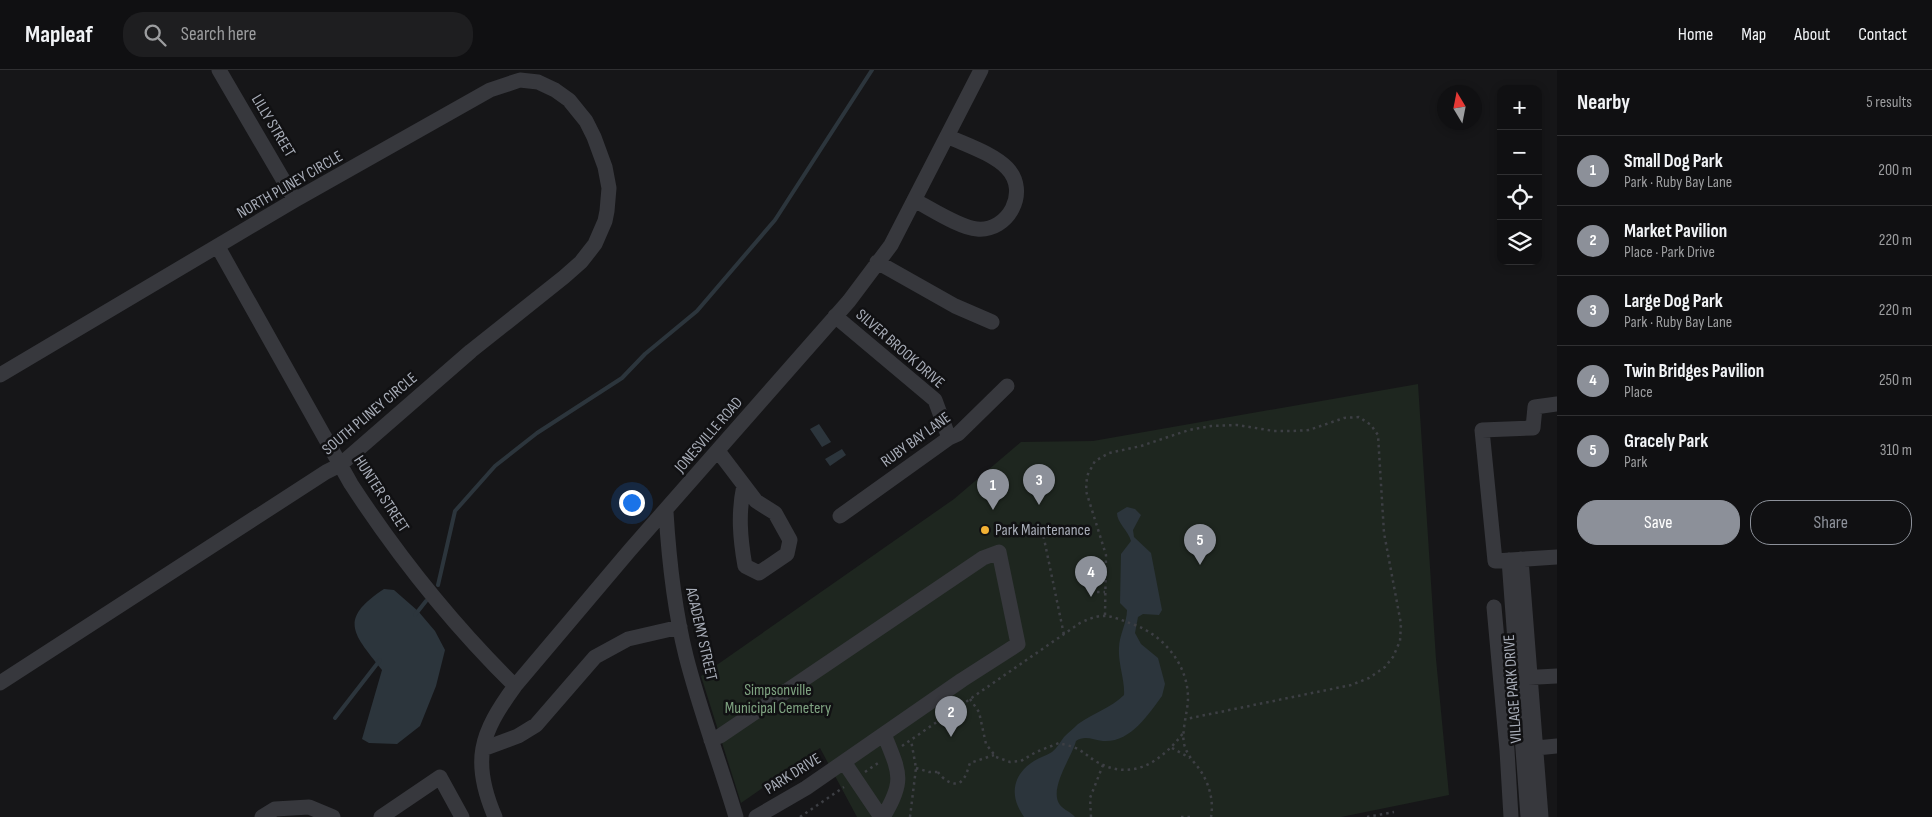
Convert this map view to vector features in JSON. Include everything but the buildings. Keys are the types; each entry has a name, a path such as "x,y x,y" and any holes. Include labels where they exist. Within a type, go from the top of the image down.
{"street":[{"name":"LILLY STREET","path":"219,70 295,200"},
{"name":"JONESVILLE ROAD","path":"495,817 485,791 481,772 483,748 495,716 515,686 835,316 890,245 981,70"},
{"name":"NORTH PLINEY CIRCLE","path":"0,375 295,200 490,90 514,81 538,82 555,90 575,107 591,131"},
{"name":"SOUTH PLINEY CIRCLE","path":"0,684 340,464 471,351 581,262 595,244 605,221 609,188 602,156 591,131"},
{"path":"914,200 966,227 977,229 996,226 1003,222 1014,208 1017,198 1016,186 1009,170 988,155 947,136"},
{"name":"HUNTER STREET","path":"218,247 340,464 366,506 411,568 515,686"},
{"path":"877,262 955,306 992,322"},
{"name":"SILVER BROOK DRIVE","path":"835,316 935,400 949,438"},
{"name":"RUBY BAY LANE","path":"840,516 949,438 958,434 1006,386"},
{"path":"1557,404 1535,407 1533,428 1482,430 1495,561 1557,557"},
{"path":"718,451 744,485 756,501 775,513 790,540 787,554 759,573 745,566 740,541 739,507 744,485"},
{"name":"ACADEMY STREET","path":"666,512 671,580 680,627 697,696 736,817"},
{"path":"711,740 720,736 983,558 999,552 1018,644 962,680 844,762"},
{"name":"VILLAGE PARK DRIVE","path":"1515,560 1530,748 1541,817"},
{"path":"1494,607 1511,817"},
{"path":"483,748 518,736 536,725 595,657 628,638 680,627"},
{"path":"1500,680 1557,676"},
{"path":"882,817 894,799 899,780 898,768 884,734"},
{"path":"1507,750 1557,746"},
{"name":"VILLAGE PARK DRIVE","path":"1528,817 1530,748"},
{"name":"PARK DRIVE","path":"756,817 806,788 844,762 882,817"},
{"path":"381,817 440,777 460,816"},
{"path":"262,817 275,809 309,807 333,817"}],"path":[{"path":"1104,615 1106,555 1086,490 1087,476 1090,467 1095,461 1109,453 1141,446 1189,430 1211,426 1237,426 1293,432 1309,430 1344,418 1359,417 1371,425 1378,435 1384,533 1401,624 1400,641 1393,657 1385,667 1369,678 1351,685 1186,719"},
{"path":"1000,533 1038,525 1042,529 1064,634"},
{"path":"1097,592 1105,592"},
{"path":"800,817 1064,634 1095,616 1104,615 1122,620 1152,633 1168,646 1178,662 1188,697 1184,747 1207,783 1211,796 1211,817"},
{"path":"970,699 979,712 986,744 996,758 1010,762 1022,761 1036,752 1059,743 1077,748 1103,765 1126,771 1157,760 1172,748 1184,731"},
{"path":"910,817 916,768 911,740"},
{"path":"1172,748 1192,759"},
{"path":"916,768 929,772 939,772 942,779 954,783 963,780 970,763 994,755"},
{"path":"1091,817 1090,798 1103,765"},
{"path":"960,776 963,780"},
{"path":"1367,817 1394,812"},
{"path":"1181,817 1194,817"}],"green space":[{"name":"Simpsonville Municipal Cemetery","path":"1418,384 1436,659 1449,795 1341,817 857,817 820,748 741,803 701,676 954,499 1021,442 1093,441"}],"shaded area":[{"path":"819,424 831,442 822,447 810,429"},
{"path":"842,449 846,455 830,466 825,459"},
{"path":"1127,507 1135,509 1141,515 1133,530 1134,537 1151,553 1162,610 1159,615 1143,614 1138,617 1135,633 1141,644 1158,658 1165,684 1162,696 1130,733 1113,740 1103,741 1086,738 1076,741 1062,773 1057,791 1060,805 1075,817 1024,817 1019,809 1015,794 1017,779 1021,773 1034,761 1052,752 1078,724 1124,695 1119,648 1127,610 1120,603 1121,554 1131,541 1117,517 1117,513"},
{"path":"384,589 394,590 418,611 435,631 445,650 436,686 420,726 397,744 369,743 362,739 382,670 358,637 355,619 369,600"}],"waterway":[{"path":"438,585 455,511 495,466 537,433 622,378 645,354 697,311 775,220 872,70"},
{"path":"415,615 426,601"},
{"path":"335,718 380,660"}],"place":[{"name":"Large Dog Park","path":"1039,505"},
{"name":"Small Dog Park","path":"993,510"},
{"name":"Park Maintenance","path":"985,530"},
{"name":"Gracely Park","path":"1200,565"},
{"name":"Twin Bridges Pavilion","path":"1091,597"},
{"name":"Market Pavilion","path":"951,737"}]}
